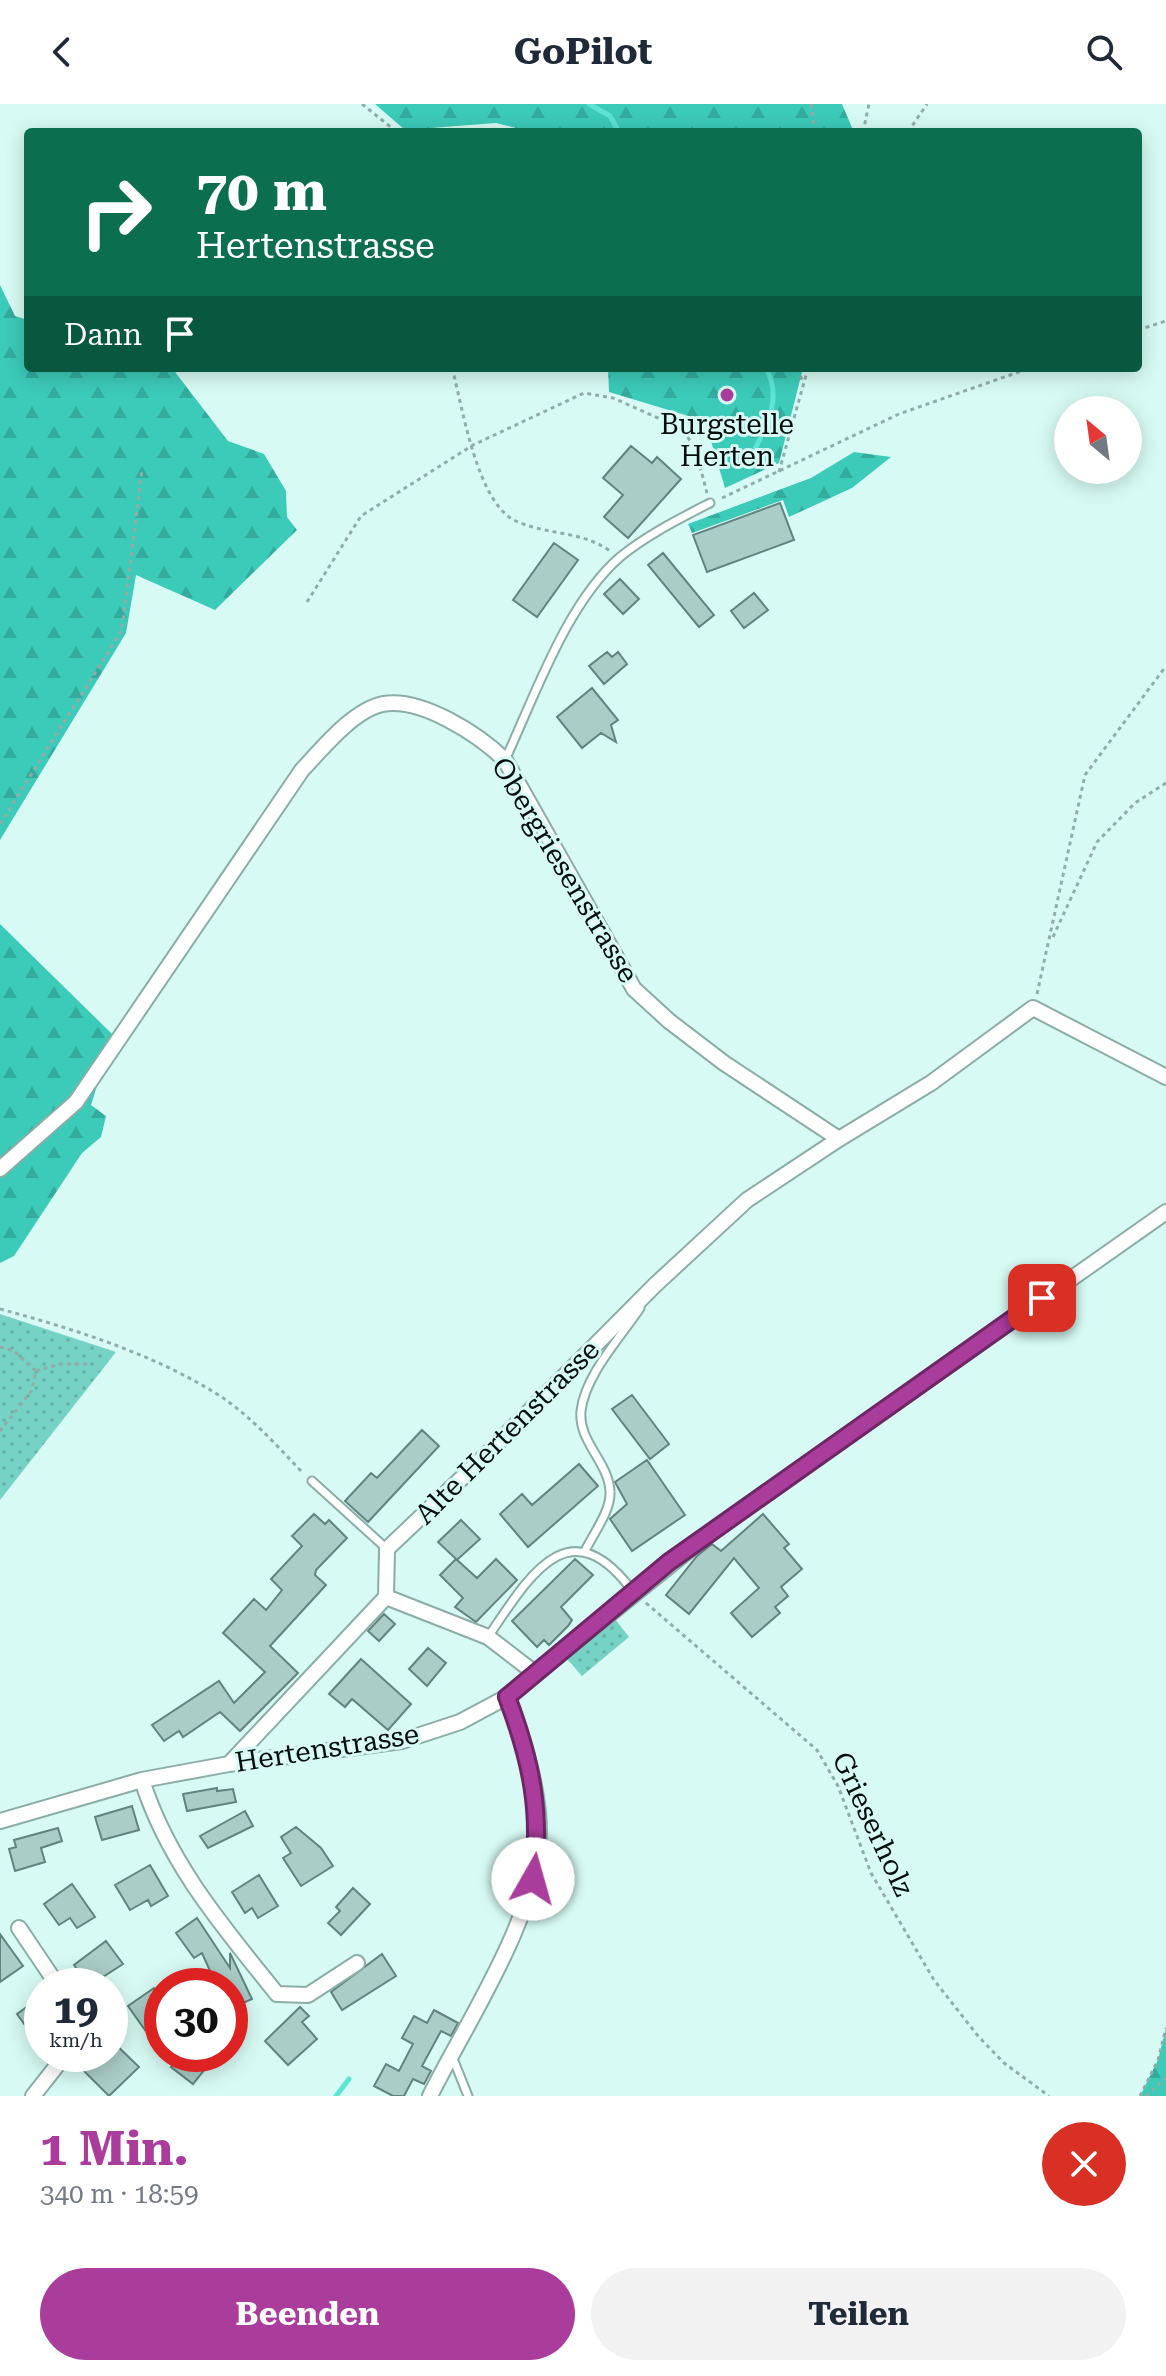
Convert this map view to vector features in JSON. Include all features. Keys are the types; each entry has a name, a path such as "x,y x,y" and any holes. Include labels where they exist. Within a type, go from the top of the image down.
{"street":[{"name":"Obergriesenstrasse","path":"0,1169 76,1102 302,770 339,730 382,704 416,706 481,738 505,760 634,989 669,1021 724,1063 839,1139"},
{"path":"839,1139 931,1083 1033,1008 1166,1077"},
{"name":"Alte Hertenstrasse","path":"387,1549 484,1457 655,1285 747,1200 839,1139"},
{"name":"Hertenstrasse","path":"0,1821 142,1780 229,1764 402,1741 460,1722 507,1697 710,1533 1166,1212"},
{"path":"229,1764 386,1597 387,1549"},
{"path":"386,1597 488,1637 536,1674"},
{"path":"430,2096 501,1962 533,1879 539,1833 533,1780 507,1697"},
{"path":"142,1780 155,1822 204,1903 277,1994 308,1995 357,1963"},
{"path":"19,1928 46,1968"},
{"path":"33,2096 52,2072"}],"lane":[{"path":"505,760 570,624 593,587 620,558 667,524 710,503"},
{"path":"586,1549 611,1494 605,1472 582,1425 581,1407 597,1373 655,1285"},
{"path":"312,1481 387,1549"},
{"path":"488,1637 524,1584 566,1549 586,1549 622,1576 634,1593"},
{"path":"451,2054 468,2096"}],"path":[{"path":"362,104 392,128"},
{"path":"811,104 814,128"},
{"path":"864,128 869,104"},
{"path":"911,128 927,104"},
{"path":"1142,329 1166,321"},
{"path":"453,372 488,494 505,515 518,522 595,540 620,558"},
{"path":"800,372 803,385"},
{"path":"779,472 807,372"},
{"path":"307,602 361,516 473,445 584,393 613,398 683,429 696,451 710,503 899,414 1019,372"},
{"path":"0,824 122,630 142,470"},
{"path":"1033,1008 1050,944 1085,775 1166,666"},
{"path":"1050,944 1097,842 1135,803 1166,783"},
{"path":"0,1309 150,1358 218,1394 249,1418 312,1481"},
{"path":"0,1347 14,1351 36,1371"},
{"path":"36,1371 60,1364 87,1364"},
{"path":"0,1431 32,1390 36,1371"},
{"name":"Grieserholz","path":"634,1593 817,1750 838,1786 855,1835 883,1897 934,1980 986,2045 1049,2096"},
{"path":"1140,2096 1158,2060 1166,2028"},
{"path":"1146,2096 1166,2078"}],"shaded area":[{"path":"0,1314 116,1352 0,1500"},
{"path":"615,1619 629,1637 582,1676 567,1659"}],"green space":[{"path":"375,104 842,104 852,128 516,128 496,123 403,128"},
{"path":"0,285 15,316 24,319 24,372 175,372 228,441 264,454 286,491 287,517 297,530 215,610 136,575 126,633 0,840"},
{"path":"608,372 802,372 779,463 725,488 705,421 609,392"},
{"path":"854,452 891,457 852,488 789,517 783,500 692,533 688,524 811,478"},
{"path":"0,924 113,1035 91,1105 106,1116 101,1137 82,1153 14,1256 0,1263"},
{"path":"1166,2028 1166,2096 1140,2096 1158,2060"}],"building":[{"path":"631,446 652,463 657,457 681,479 628,538 604,517 623,495 603,478"},
{"path":"780,503 794,540 707,572 693,535"},
{"path":"554,543 578,560 537,617 513,600"},
{"path":"663,553 714,615 699,627 648,565"},
{"path":"620,579 639,599 623,614 604,594"},
{"path":"754,593 768,610 744,628 731,611"},
{"path":"607,652 612,657 618,652 627,664 604,684 589,666"},
{"path":"592,688 618,720 611,725 616,742 601,733 582,748 557,717"},
{"path":"632,1395 669,1444 650,1459 612,1409"},
{"path":"422,1430 439,1446 368,1522 345,1501 371,1473 377,1478"},
{"path":"647,1460 685,1515 632,1551 610,1519 627,1504 615,1482"},
{"path":"579,1464 598,1486 528,1547 500,1514 522,1494 532,1505"},
{"path":"314,1514 325,1524 329,1520 347,1538 316,1570 315,1575 326,1585 270,1646 298,1673 240,1731 220,1712 183,1737 179,1731 164,1741 152,1725 219,1681 234,1703 265,1672 223,1633 254,1599 266,1610 282,1590 271,1579 302,1546 292,1536"},
{"path":"763,1514 789,1544 784,1548 802,1569 781,1587 788,1596 775,1607 780,1613 752,1637 731,1613 759,1588 734,1558 689,1614 666,1595 697,1556 712,1544 721,1551"},
{"path":"461,1520 480,1539 457,1560 438,1542"},
{"path":"456,1559 477,1578 496,1559 517,1580 476,1622 455,1607 463,1598 440,1575"},
{"path":"575,1559 593,1575 561,1607 572,1620 568,1626 549,1645 544,1640 537,1647 512,1621"},
{"path":"384,1614 395,1624 379,1641 368,1631"},
{"path":"428,1648 446,1663 427,1686 409,1669"},
{"path":"361,1659 411,1704 388,1730 352,1699 345,1707 329,1694"},
{"path":"217,1788 217,1791 233,1789 236,1802 187,1811 183,1794"},
{"path":"132,1806 139,1830 102,1840 95,1817"},
{"path":"245,1811 253,1826 208,1848 200,1836"},
{"path":"296,1827 321,1848 333,1866 301,1886 283,1858 291,1853 281,1837"},
{"path":"58,1828 62,1841 41,1848 45,1862 15,1871 9,1849 16,1847 14,1840"},
{"path":"150,1865 168,1896 151,1906 148,1900 130,1910 115,1885"},
{"path":"259,1875 278,1906 258,1918 252,1908 245,1913 232,1892"},
{"path":"72,1884 95,1917 77,1928 70,1918 59,1925 44,1904"},
{"path":"353,1888 370,1904 341,1935 328,1923 340,1911 336,1907"},
{"path":"197,1918 230,1968 209,1968 202,1953 194,1958 176,1933"},
{"path":"0,1934 23,1966 0,1982"},
{"path":"106,1941 123,1964 117,1968 76,1968 74,1965"},
{"path":"230,1953 237,1968 230,1968"},
{"path":"382,1954 396,1976 342,2010 331,1992"},
{"path":"144,1995 144,2029 128,2006"},
{"path":"300,2007 309,2016 302,2022 317,2039 288,2065 265,2041"},
{"path":"24,2009 24,2024 17,2014"},
{"path":"434,2010 458,2023 451,2036 441,2031 422,2066 431,2071 424,2084 413,2079 404,2096 393,2096 374,2086 386,2064 399,2071 413,2044 402,2038 414,2016 427,2023"},
{"path":"128,2056 139,2067 109,2096 85,2072 128,2072"},
{"path":"177,2072 203,2072 193,2084"}],"waterway":[{"path":"589,104 610,116 617,128"},
{"path":"751,458 773,403 768,372"},
{"path":"336,2096 349,2079"}],"place":[{"name":"Burgstelle Herten","path":"727,395"}],"route":[{"path":"533,1879 539,1833 533,1780 507,1697 669,1562 1042,1298"}]}
